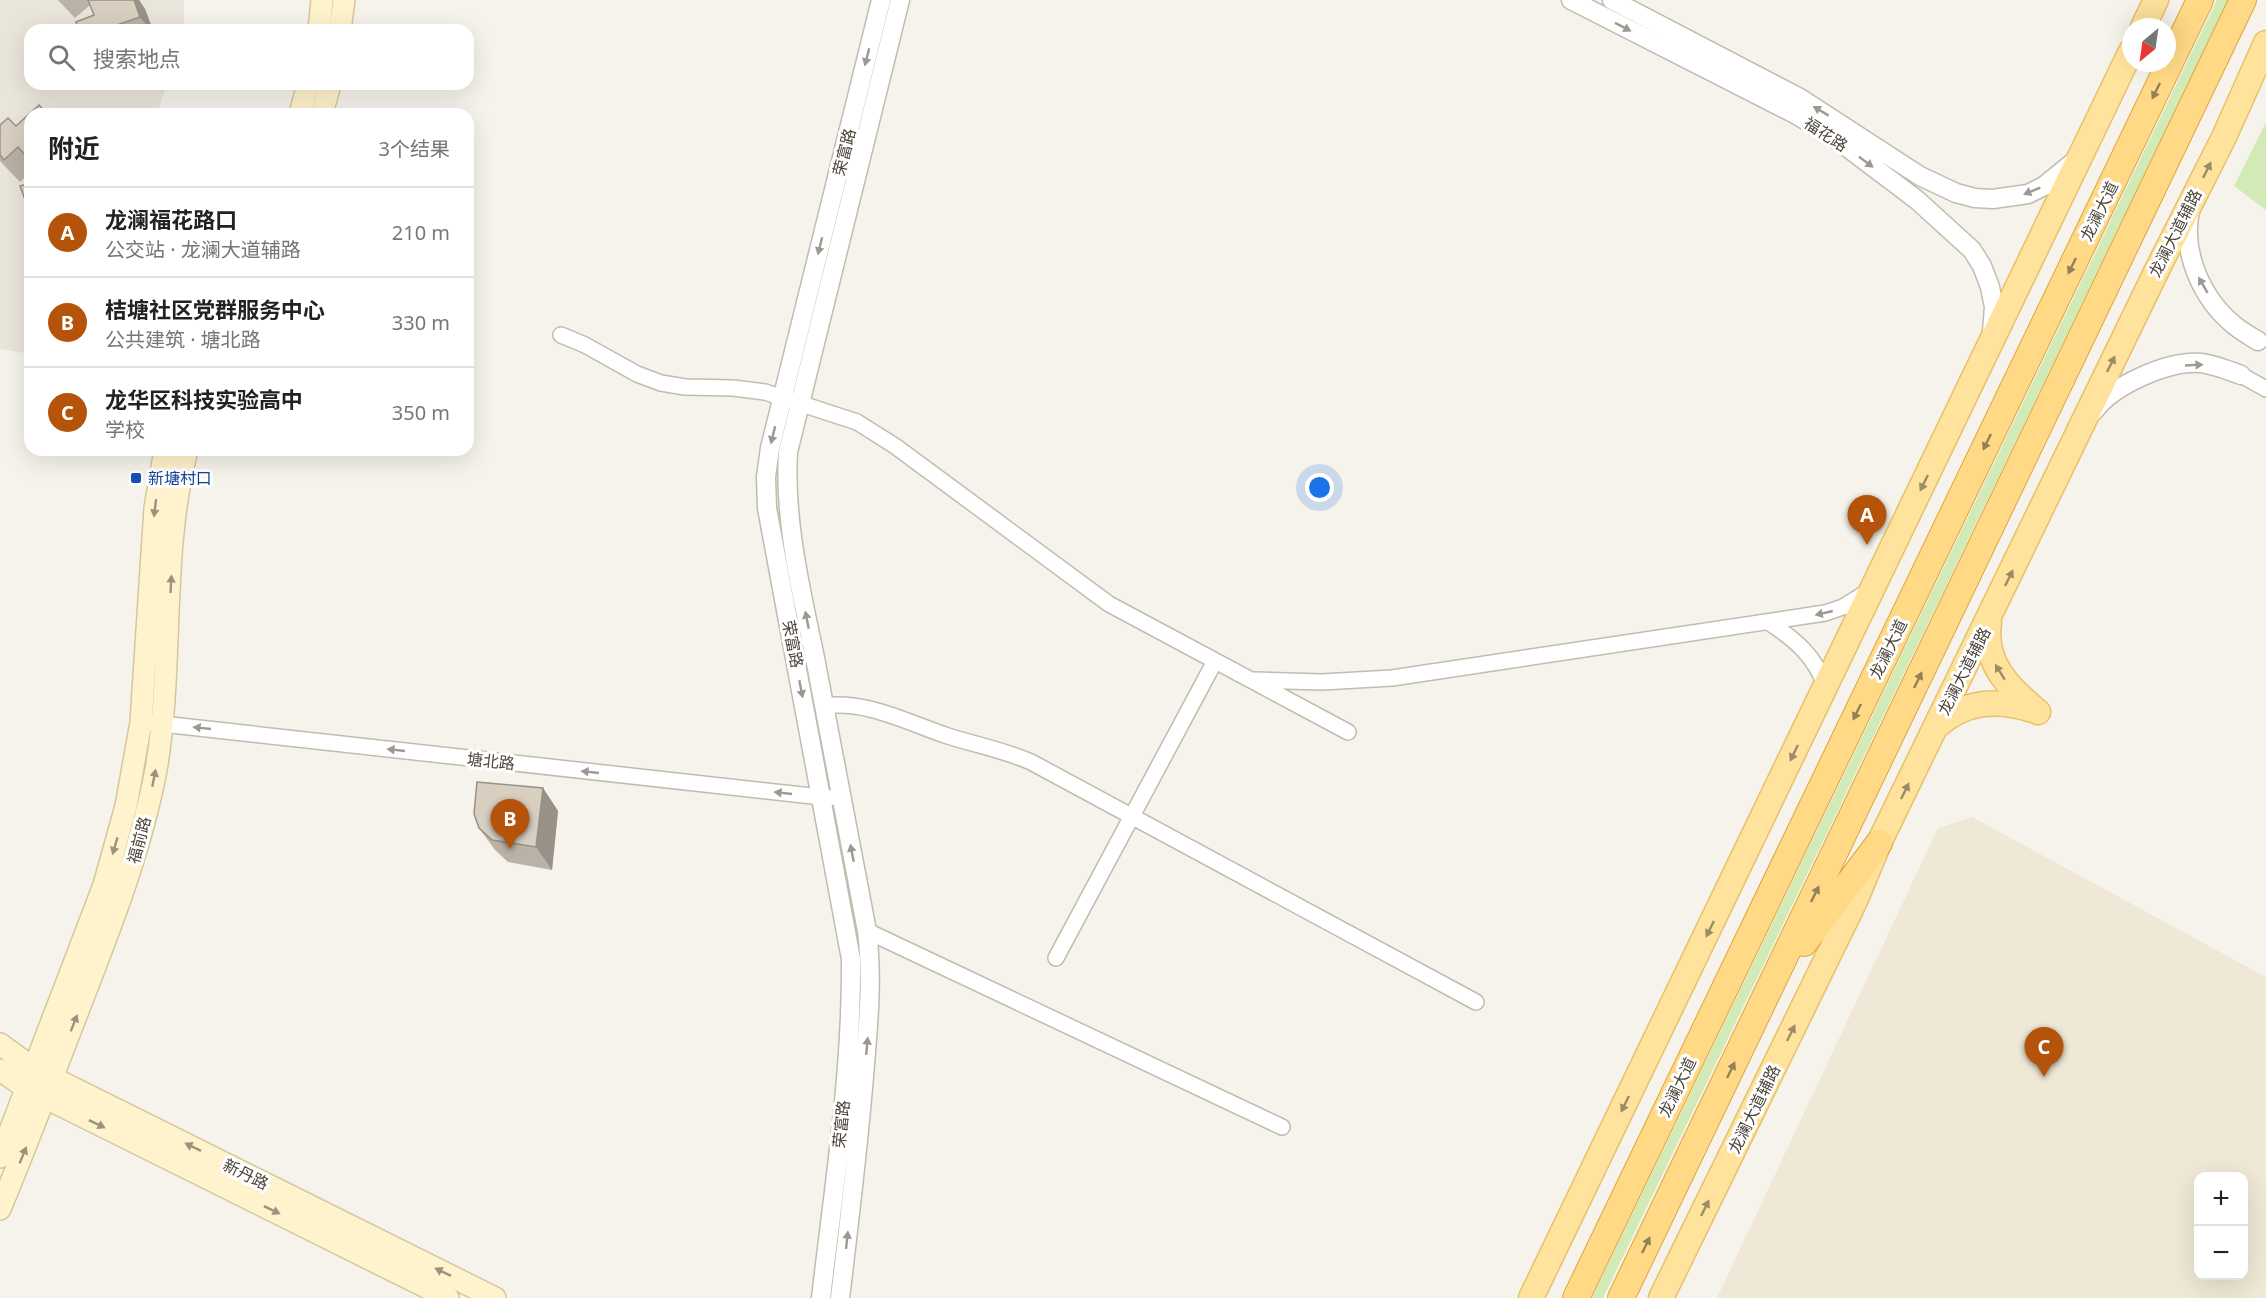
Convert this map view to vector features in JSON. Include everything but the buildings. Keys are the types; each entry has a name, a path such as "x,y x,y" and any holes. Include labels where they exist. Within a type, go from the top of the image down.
{"highway":[{"name":"龙澜大道","path":"1576,1298 2200,0"},
{"path":"1621,1298 2243,0"},
{"path":"1771,987 1879,843"}],"main road":[{"path":"320,24 322,0"},
{"path":"341,24 344,0"},
{"path":"2147,18 2156,0"},
{"name":"龙澜大道辅路","path":"1661,1298 1856,901 1879,843 2194,197 2266,43"},
{"path":"1531,1298 2122,70"},
{"path":"302,108 306,90"},
{"path":"324,108 328,90"},
{"name":"福前路","path":"0,1157 104,885 129,796 141,722 155,508 164,456"},
{"name":"福前路","path":"0,1209 127,882 147,811 162,724 176,511 186,456"},
{"path":"1935,728 1958,711 1975,705 2011,703 2038,712 2015,693 1999,673 1989,652 1987,633 1989,619"},
{"name":"新丹路","path":"0,1044 33,1068 495,1298"},
{"name":"新丹路","path":"0,1070 45,1098 448,1298"}],"street":[{"name":"荣富路","path":"840,1298 861,1119 871,992 871,961 797,570 787,502 788,452 791,400 881,0"},
{"name":"荣富路","path":"821,1298 842,1116 852,992 851,959 767,508 766,477 770,448 791,400 900,0"},
{"name":"福花路","path":"1570,0 1795,114 1835,138 1917,200 1972,250 1982,266 1994,307 1994,327 1989,347"},
{"name":"福花路","path":"1612,0 1800,98 1920,176 1956,193 1975,198 1993,199 2028,194 2044,186 2080,158"},
{"path":"2194,197 2188,219 2188,240 2190,258 2197,275 2212,302 2233,325 2262,343"},
{"path":"561,335 585,345 637,374 661,383 685,387 752,389 857,422 876,433 1108,604 1348,732"},
{"path":"2078,434 2097,407 2116,389 2167,367 2199,363 2223,368 2266,389"},
{"path":"1250,680 1322,682 1392,678 1825,613 1844,607 1874,588"},
{"path":"1768,622 1798,643 1811,657 1826,688"},
{"path":"1056,958 1215,661"},
{"path":"824,706 834,704 874,710 951,737 1011,753 1476,1002"},
{"name":"塘北路","path":"141,722 842,800"},
{"path":"867,931 1282,1127"}],"shaded area":[{"path":"0,0 184,0 184,24 24,24 24,90 165,90 159,108 24,108 24,353 0,349"},
{"path":"1972,817 2266,977 2266,1298 1717,1298 1938,828"}],"green space":[{"path":"2217,0 2228,0 1603,1298 1592,1298"},
{"path":"2266,122 2266,210 2234,186"}],"place":[{"name":"新塘村口","path":"136,478"},
{"name":"龙澜福花路口","path":"1867,545"},
{"name":"桔塘社区党群服务中心","path":"510,849"},
{"name":"龙华区科技实验高中","path":"2044,1077"}]}
